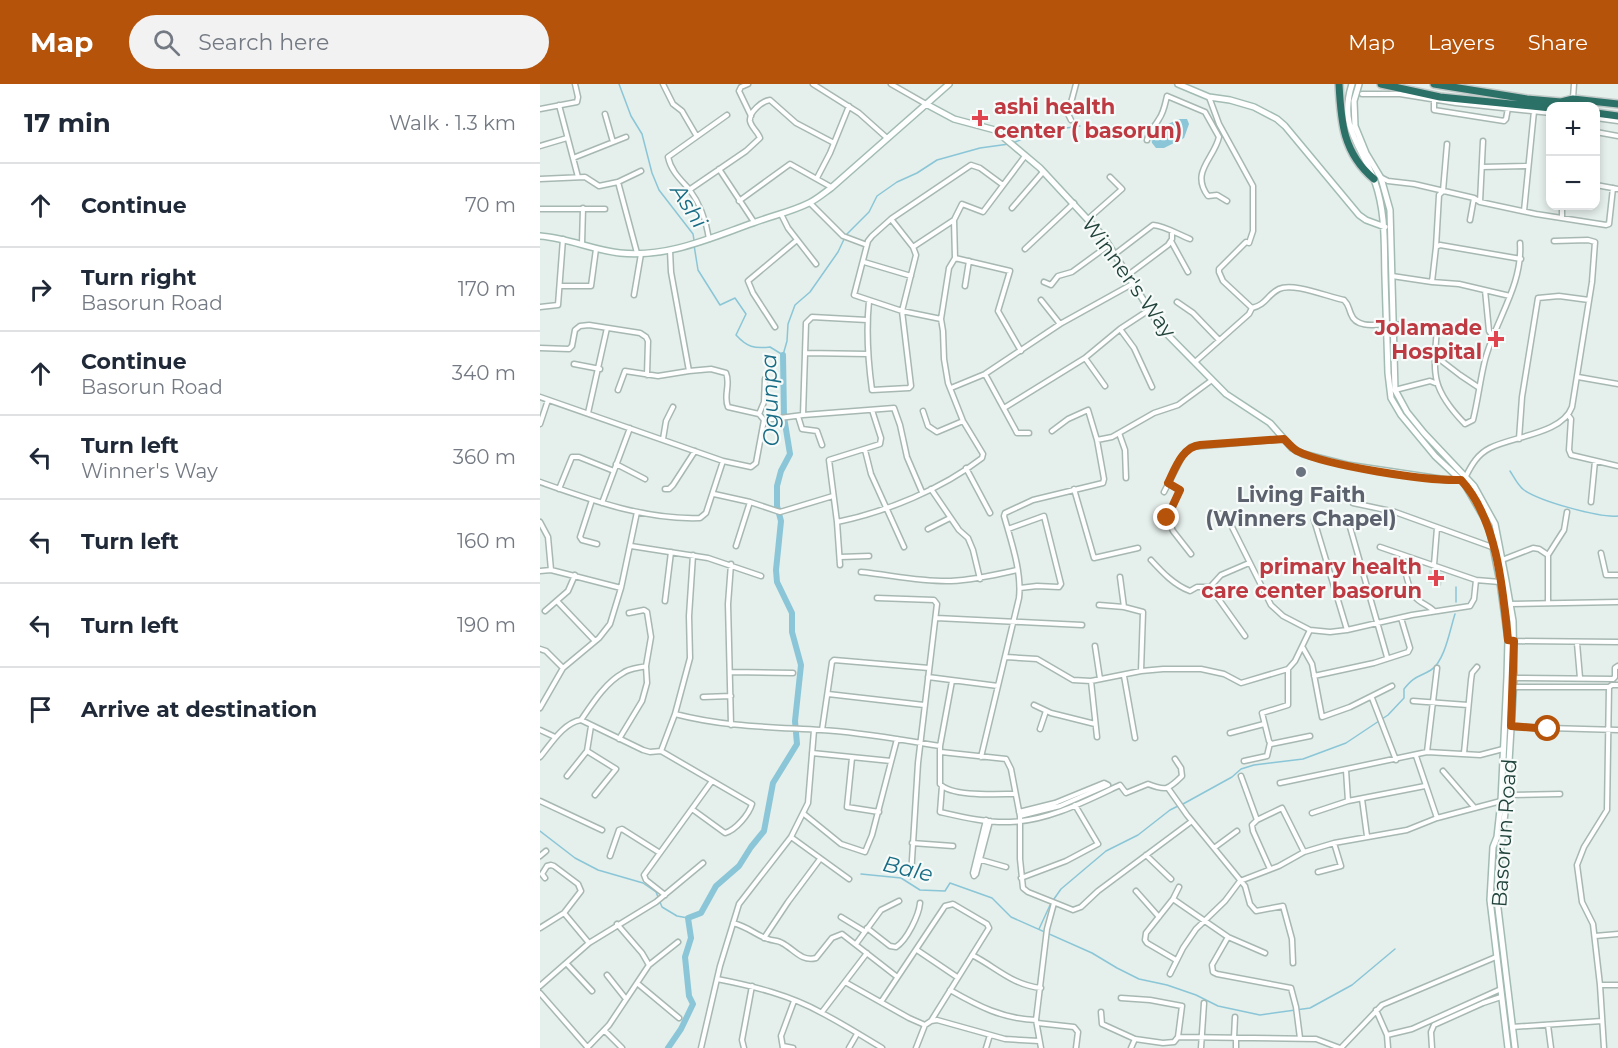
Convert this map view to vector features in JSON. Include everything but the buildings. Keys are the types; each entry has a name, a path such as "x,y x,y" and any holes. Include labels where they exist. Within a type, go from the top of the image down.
{"highway":[{"path":"1339,84 1341,122 1346,139 1363,170 1378,179"},
{"path":"1382,84 1440,97 1546,108"},
{"path":"1434,84 1527,99 1561,102 1572,99 1618,104"},
{"path":"1600,114 1618,116"}],"main road":[{"path":"540,236 622,253 639,253 669,250 692,244 781,214 810,203 831,188 949,84"},
{"path":"1178,84 1209,98 1244,104 1269,113 1286,126 1354,211 1366,220 1385,226"},
{"name":"Basorun Road","path":"1355,86 1346,114 1349,126 1355,145 1378,179 1390,210 1392,276 1390,324"},
{"name":"Winner's Way","path":"927,104 954,119 987,126 1012,144 1043,172 1074,203 1109,244 1161,327 1226,394 1270,423 1292,448 1303,454 1337,463 1398,474 1447,480 1463,478"},
{"name":"Basorun Road","path":"1378,179 1385,226 1391,398 1401,415 1435,456 1474,486 1495,524 1510,604 1514,678 1508,795 1498,873 1497,900 1515,1048"},
{"name":"Basorun Road","path":"1391,373 1399,400 1463,478 1488,526 1511,641 1501,801 1497,837 1493,847 1490,900 1508,1048"}],"street":[{"path":"540,109 577,102 575,84"},
{"path":"663,84 673,104 682,111 696,135"},
{"path":"689,190 746,151 760,138 739,91 741,87 748,84"},
{"path":"813,84 849,106 872,123 888,139"},
{"path":"891,84 927,104"},
{"path":"1071,120 1068,114 1076,84"},
{"path":"1572,99 1574,84"},
{"path":"1362,94 1400,93 1546,112"},
{"path":"1147,140 1148,131 1159,121 1167,96 1205,112 1219,137 1217,145 1202,169 1202,188 1208,196 1217,195 1227,201"},
{"path":"1209,98 1219,124 1253,186 1253,231 1249,243 1246,242 1219,272 1223,281 1252,308"},
{"path":"1434,99 1434,110 1504,121 1508,108"},
{"path":"751,116 764,101 770,100 796,123 834,143"},
{"path":"559,105 578,177"},
{"path":"817,178 849,106"},
{"path":"1524,211 1534,111"},
{"path":"605,114 613,142"},
{"path":"709,239 702,209 676,175 668,157 727,115"},
{"path":"1600,119 1618,121"},
{"path":"1600,133 1618,136"},
{"path":"573,158 626,137"},
{"path":"540,146 567,138"},
{"path":"1480,202 1483,141"},
{"path":"1432,282 1447,144"},
{"path":"837,522 868,516 887,509 931,489 980,460 982,454 963,421 945,367 940,319 949,268 955,258 954,220 962,204 983,212 1025,156"},
{"path":"739,201 790,164 831,188"},
{"path":"940,319 902,311 854,295 867,245 872,236 891,219 971,165 980,168 1003,185"},
{"path":"1482,167 1528,166"},
{"path":"719,169 754,222"},
{"path":"540,179 585,177 599,186 618,182 641,171"},
{"path":"1012,208 1043,172"},
{"path":"1088,219 1122,189 1110,177"},
{"path":"1378,179 1414,184 1524,211 1608,225 1616,189 1600,186"},
{"path":"618,182 639,253 634,295"},
{"path":"1470,220 1474,198"},
{"path":"810,203 845,237 867,245"},
{"path":"1025,249 1074,203"},
{"path":"582,244 583,208"},
{"path":"540,209 605,209"},
{"path":"1562,218 1563,210"},
{"path":"781,214 816,264"},
{"path":"869,301 868,354 872,390 910,387 902,311 916,258 912,247 891,219"},
{"path":"912,247 954,220"},
{"path":"1115,254 1152,225 1161,226 1172,233 1190,239"},
{"path":"1172,233 1171,241 1188,272"},
{"path":"540,307 558,305 563,239"},
{"path":"775,327 748,281 798,240"},
{"path":"1128,275 1171,241"},
{"path":"1463,478 1475,459 1487,450 1551,427 1568,415 1572,407 1594,265 1595,241 1554,241"},
{"path":"1437,329 1433,369 1436,383 1465,424 1473,420 1478,387 1521,259 1521,243"},
{"path":"1044,282 1051,285 1058,276 1072,272 1109,244"},
{"path":"1436,247 1455,247 1521,259"},
{"path":"560,286 591,286 596,248"},
{"path":"669,250 689,372"},
{"path":"955,258 1010,270 998,311 1021,351"},
{"path":"965,286 969,261"},
{"path":"864,262 911,276"},
{"path":"1392,276 1459,284 1510,296"},
{"path":"951,388 985,374 1060,324 1134,283"},
{"path":"1195,362 1252,308 1266,303 1273,293 1280,289 1294,287 1344,300 1348,303 1354,321 1359,324 1390,324 1437,329 1451,333"},
{"path":"1485,290 1489,331 1493,338"},
{"path":"1519,439 1522,397 1538,298 1559,296 1589,300"},
{"path":"1041,300 1060,324"},
{"path":"1177,302 1193,313 1219,340"},
{"path":"1004,408 1085,358 1120,329 1149,310"},
{"path":"822,445 817,431 802,429 806,323 810,317 867,320"},
{"path":"540,348 569,349 572,346 575,330 580,326 640,333 648,341 648,375"},
{"path":"588,413 600,369 607,328"},
{"path":"1120,329 1134,348 1152,387"},
{"path":"805,353 868,354"},
{"path":"1434,355 1478,387"},
{"path":"1085,358 1105,386"},
{"path":"574,364 600,369"},
{"path":"618,390 625,371 658,376 711,369 726,373 728,378 726,405 759,414 764,420"},
{"path":"985,374 1017,433 1029,434"},
{"path":"1578,377 1618,384"},
{"path":"759,414 764,402 765,379"},
{"path":"1097,440 1108,438 1154,413 1178,405 1213,380"},
{"path":"1395,390 1430,381 1436,383"},
{"path":"540,397 723,461 753,466 756,463 764,420"},
{"path":"540,424 549,400"},
{"path":"663,439 666,421 673,407"},
{"path":"764,420 896,409 907,458 922,492"},
{"path":"840,565 829,460 865,450 881,442 872,410"},
{"path":"981,757 1006,657 1020,588 1004,516 1008,511 1033,500 1100,484 1104,481 1097,440 1088,410 1068,419 1052,431"},
{"path":"923,411 927,424 934,431 947,429 963,421"},
{"path":"1568,415 1571,418 1570,454 1618,466"},
{"path":"602,503 630,428"},
{"path":"1119,433 1125,450 1126,478"},
{"path":"1164,492 1183,455 1191,447 1284,439"},
{"path":"865,450 868,467 904,547"},
{"path":"665,489 673,485 694,451"},
{"path":"559,489 572,457 579,457 614,471"},
{"path":"540,482 592,500 637,512 700,518 706,513 714,494 723,461"},
{"path":"1591,502 1595,461"},
{"path":"616,464 645,479"},
{"path":"966,468 990,513"},
{"path":"1168,483 1180,490 1167,518 1173,531 1191,554"},
{"path":"931,489 950,518 968,538 980,579"},
{"path":"1074,489 1092,557 1098,558 1138,548"},
{"path":"714,494 750,502 779,512 833,496"},
{"path":"592,500 580,537 582,540 597,544"},
{"path":"736,546 750,502"},
{"path":"1353,502 1395,512 1493,548"},
{"path":"540,708 563,668 595,641 610,624 621,588 637,512"},
{"path":"1548,603 1548,555 1564,530 1567,512"},
{"path":"1214,513 1222,514 1230,523 1275,611 1310,630 1330,632 1347,630 1472,605 1476,580"},
{"path":"1007,529 1044,516 1061,584 1059,587 1020,588"},
{"path":"928,528 950,518"},
{"path":"1314,520 1347,630"},
{"path":"540,522 548,537 551,570"},
{"path":"1350,527 1387,657"},
{"path":"1434,565 1437,528"},
{"path":"631,546 693,555 731,564 761,576"},
{"path":"1380,547 1476,580 1500,582"},
{"path":"1502,560 1533,548 1548,555"},
{"path":"665,601 670,552"},
{"path":"1601,553 1606,574 1618,575"},
{"path":"662,751 675,714 691,650 689,616 693,555"},
{"path":"1402,555 1412,593 1415,598 1428,604 1435,612"},
{"path":"840,557 869,556"},
{"path":"1151,560 1163,573 1190,591 1197,587 1210,587 1221,575 1249,563"},
{"path":"731,564 728,604 731,725"},
{"path":"540,571 551,570 575,575 621,588"},
{"path":"861,572 939,581 980,579 1017,570"},
{"path":"545,611 570,588 575,575"},
{"path":"1120,577 1124,607"},
{"path":"1210,587 1245,636"},
{"path":"876,598 934,600 937,603 920,743 911,876"},
{"path":"557,601 595,641"},
{"path":"1510,604 1618,602"},
{"path":"1099,605 1124,607 1143,612 1141,671"},
{"path":"619,739 644,696 647,683 646,666 651,644 648,614 644,610 629,614"},
{"path":"936,618 1082,625"},
{"path":"1314,676 1374,663 1410,650 1401,618"},
{"path":"1006,657 1037,659 1073,680 1100,680 1141,671 1201,669 1224,674 1241,684 1288,669 1303,648 1310,630"},
{"path":"1511,641 1618,642"},
{"path":"1576,643 1581,678"},
{"path":"1095,646 1100,680"},
{"path":"1303,648 1312,664 1322,717 1325,718 1372,698 1392,686"},
{"path":"540,649 546,651 563,668"},
{"path":"822,730 834,660 929,669"},
{"path":"580,720 617,676 646,666"},
{"path":"1514,678 1613,679 1615,668 1618,666"},
{"path":"1464,753 1472,673 1477,667"},
{"path":"1427,752 1437,668"},
{"path":"1244,761 1267,756 1270,743 1262,713 1284,708 1290,703 1288,669"},
{"path":"730,672 793,673"},
{"path":"1124,676 1135,738"},
{"path":"928,677 998,686"},
{"path":"952,681 940,746 942,786 940,812 988,821 1054,813 1120,785 1126,793 1148,784 1161,790 1168,788 1182,776 1175,759"},
{"path":"1091,681 1097,737"},
{"path":"1513,687 1609,687 1618,685"},
{"path":"1604,1048 1595,936 1592,918 1582,903 1577,865 1584,847 1607,810 1609,687"},
{"path":"828,694 924,705"},
{"path":"703,697 731,696"},
{"path":"1372,698 1396,760"},
{"path":"1413,701 1468,705"},
{"path":"1034,705 1046,711 1095,724"},
{"path":"1040,729 1046,711"},
{"path":"675,714 731,725 822,730 940,746"},
{"path":"540,757 573,721 580,720 643,750 662,751 752,803 752,807 731,831 725,833 692,809"},
{"path":"1230,733 1264,724"},
{"path":"567,776 587,751 591,726"},
{"path":"1511,726 1618,730"},
{"path":"540,730 556,737"},
{"path":"701,1048 717,979 742,900 791,837 808,803 814,730"},
{"path":"1270,743 1298,740 1310,736"},
{"path":"804,814 841,843 865,852 868,850 897,739"},
{"path":"1280,783 1427,752 1480,754 1504,748"},
{"path":"587,751 616,769 595,795"},
{"path":"940,752 1006,759 1011,769 1020,816 1023,888 1069,909 1078,909 1098,891 1192,821"},
{"path":"812,753 891,761"},
{"path":"1416,756 1437,818"},
{"path":"852,758 847,807 879,812"},
{"path":"1346,770 1348,801"},
{"path":"1443,771 1474,807"},
{"path":"1241,776 1257,820"},
{"path":"664,896 644,877 646,872 712,781"},
{"path":"1104,783 1108,785 1060,806 1020,816 1104,783"},
{"path":"942,786 946,789 980,794 1015,794"},
{"path":"1312,813 1348,801 1425,786"},
{"path":"1168,788 1245,886 1250,904 1254,909 1283,906 1292,939 1293,963"},
{"path":"1508,795 1560,794"},
{"path":"1362,798 1367,837"},
{"path":"540,801 602,830"},
{"path":"1170,974 1176,960 1204,920 1225,901 1240,881 1288,862 1304,852 1334,843 1407,830 1437,818 1501,801"},
{"path":"1021,878 1066,861 1098,844 1075,805"},
{"path":"1270,869 1252,828 1257,820 1282,808 1304,852"},
{"path":"988,821 978,859 1006,867"},
{"path":"610,856 619,830 622,829 660,853"},
{"path":"1214,848 1237,831"},
{"path":"791,837 849,879"},
{"path":"912,843 953,846"},
{"path":"1318,872 1341,866 1334,843"},
{"path":"540,856 546,851"},
{"path":"1146,855 1171,879"},
{"path":"764,938 820,859"},
{"path":"540,986 589,943 656,902 703,862"},
{"path":"540,928 564,913 581,891 567,874 550,865 542,873 545,878"},
{"path":"1176,960 1145,940 1146,933 1173,899 1179,887"},
{"path":"1136,891 1159,917"},
{"path":"1173,899 1228,937 1265,953"},
{"path":"856,944 881,910 899,901"},
{"path":"1041,1048 1036,1021 1051,901"},
{"path":"841,917 892,947 899,946 919,910 920,903"},
{"path":"881,1002 896,976 945,906 950,903 988,926 989,928 931,1021 925,1025 916,1048"},
{"path":"564,913 589,943"},
{"path":"733,923 751,929 764,938 780,941 802,957 809,959 818,957 837,935 845,935 896,976"},
{"path":"617,924 646,958 649,965"},
{"path":"1595,936 1618,934"},
{"path":"1228,937 1212,965 1213,972 1289,987 1293,992 1300,1038"},
{"path":"540,993 587,1048 605,1031 649,965 678,942"},
{"path":"916,950 957,977"},
{"path":"822,1012 867,953"},
{"path":"972,955 1012,980 1026,986 1041,988"},
{"path":"1178,1037 1300,1038 1321,1040 1341,1048 1382,1005 1496,957"},
{"path":"567,964 592,991"},
{"path":"607,975 627,999"},
{"path":"717,979 752,986 822,1012 882,1048"},
{"path":"845,982 925,1025"},
{"path":"637,983 679,1018"},
{"path":"1600,985 1618,985"},
{"path":"744,1048 742,1040 752,986"},
{"path":"1387,1035 1412,1029 1501,989"},
{"path":"950,990 990,1011 1011,1017 1074,1027 1078,1032 1076,1048"},
{"path":"1432,1048 1431,1032 1434,1025 1502,997"},
{"path":"1101,1012 1102,1024 1135,1039 1163,1043 1174,1042 1178,1037 1183,1009 1179,1005 1121,998"},
{"path":"793,1048 783,1047 781,1036 794,1001"},
{"path":"1201,1048 1204,1003"},
{"path":"1376,1011 1387,1035 1388,1048"},
{"path":"1235,1017 1236,1048"},
{"path":"931,1021 951,1023 990,1035 1039,1041"},
{"path":"1512,1028 1602,1021"},
{"path":"1548,1025 1551,1048"},
{"path":"605,1031 622,1048"},
{"path":"849,1048 857,1034"},
{"path":"986,1048 990,1035"},
{"path":"1131,1048 1135,1039"}],"shaded area":[{"name":"primary health care center basorun","path":"1429,570 1444,574 1441,586 1428,582"}],"water":[{"path":"1179,119 1187,119 1189,124 1184,138 1164,148 1156,148 1152,143 1151,135 1155,130"}],"waterway":[{"name":"Ashi","path":"619,84 631,116 642,134 659,190 693,234 694,240"},
{"name":"Ogunpa","path":"1013,143 1039,132 1080,126"},
{"name":"Ogunpa","path":"694,245 698,270 720,305 735,298 746,314 736,335 751,346 770,347 783,355 788,324 795,305 810,292 838,252 846,235 869,212 877,196 937,160 980,148 1009,144"},
{"name":"Ogunpa","path":"668,1048 681,1029 693,1004 689,996 685,957 691,938 688,918 701,913 716,886 739,866 764,831 773,783 797,744 795,721 801,665 792,632 792,613 777,582 776,570 781,521 777,506 777,486 781,471 790,454 784,417 783,355"},
{"path":"1510,471 1522,488 1543,499 1584,512 1618,516"},
{"path":"1456,587 1456,602"},
{"path":"1183,804 1232,777 1241,769 1254,765 1303,759 1346,743 1388,715 1404,698 1404,689 1408,684 1431,670 1440,660 1455,614"},
{"path":"1054,899 1061,889 1106,851 1138,835 1178,806"},
{"path":"540,831 575,858 598,870 643,883 656,892 662,907 677,916 688,918"},
{"name":"Bale","path":"861,874 901,878 920,890 945,891 950,883 992,898 1011,917 1092,953 1139,979 1167,985 1218,1006 1260,1015 1310,1008 1352,985 1395,949"},
{"path":"1039,929 1051,903"}],"place":[{"name":"ashi health center ( basorun)","path":"980,118"},
{"name":"Jolamade Hospital","path":"1496,339"},
{"name":"Living Faith (Winners Chapel)","path":"1301,472"},
{"name":"primary health care center basorun","path":"1436,578"}],"route":[{"path":"1167,518 1180,490 1168,483 1185,452 1191,447 1200,445 1284,439 1292,448 1303,454 1347,465 1398,474 1461,480 1486,520 1490,532 1508,640 1514,641 1511,726 1548,729"}]}
